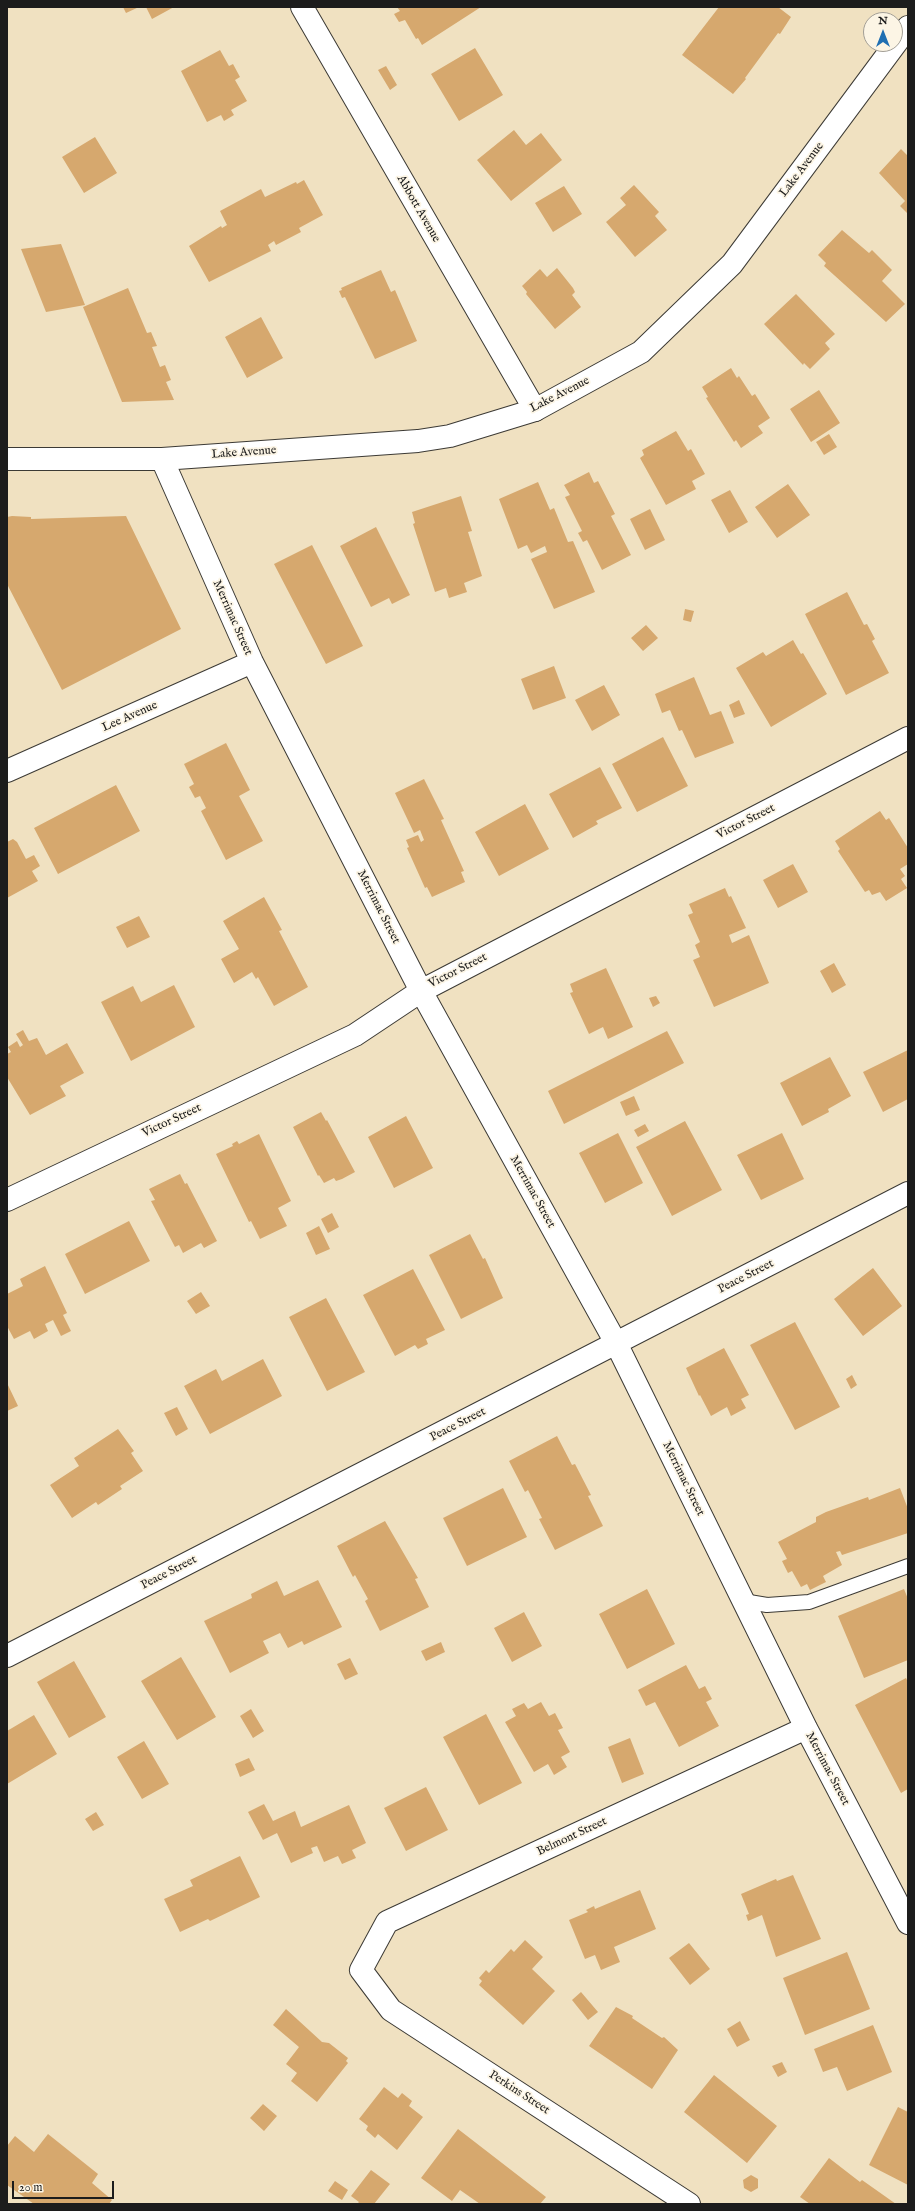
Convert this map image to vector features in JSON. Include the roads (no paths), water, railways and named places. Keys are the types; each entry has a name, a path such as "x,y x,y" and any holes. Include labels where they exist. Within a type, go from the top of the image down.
{"street":[{"name":"Abbott Avenue","path":"302,7 534,410"},
{"name":"Lake Avenue","path":"7,459 162,459 418,441 450,436 534,410 641,352 732,264 908,27"},
{"name":"Merrimac Street","path":"162,459 252,662 420,991 616,1343 806,1728 908,1923"},
{"name":"Lee Avenue","path":"7,772 252,662"},
{"name":"Victor Street","path":"7,1200 355,1035 420,991 908,738"},
{"name":"Peace Street","path":"7,1656 908,1193"},
{"name":"Belmont Street","path":"361,1970 387,1922 806,1728"},
{"name":"Perkins Street","path":"361,1970 391,2010 689,2204"}],"lane":[{"path":"743,1601 767,1605 809,1602 908,1566"}]}
